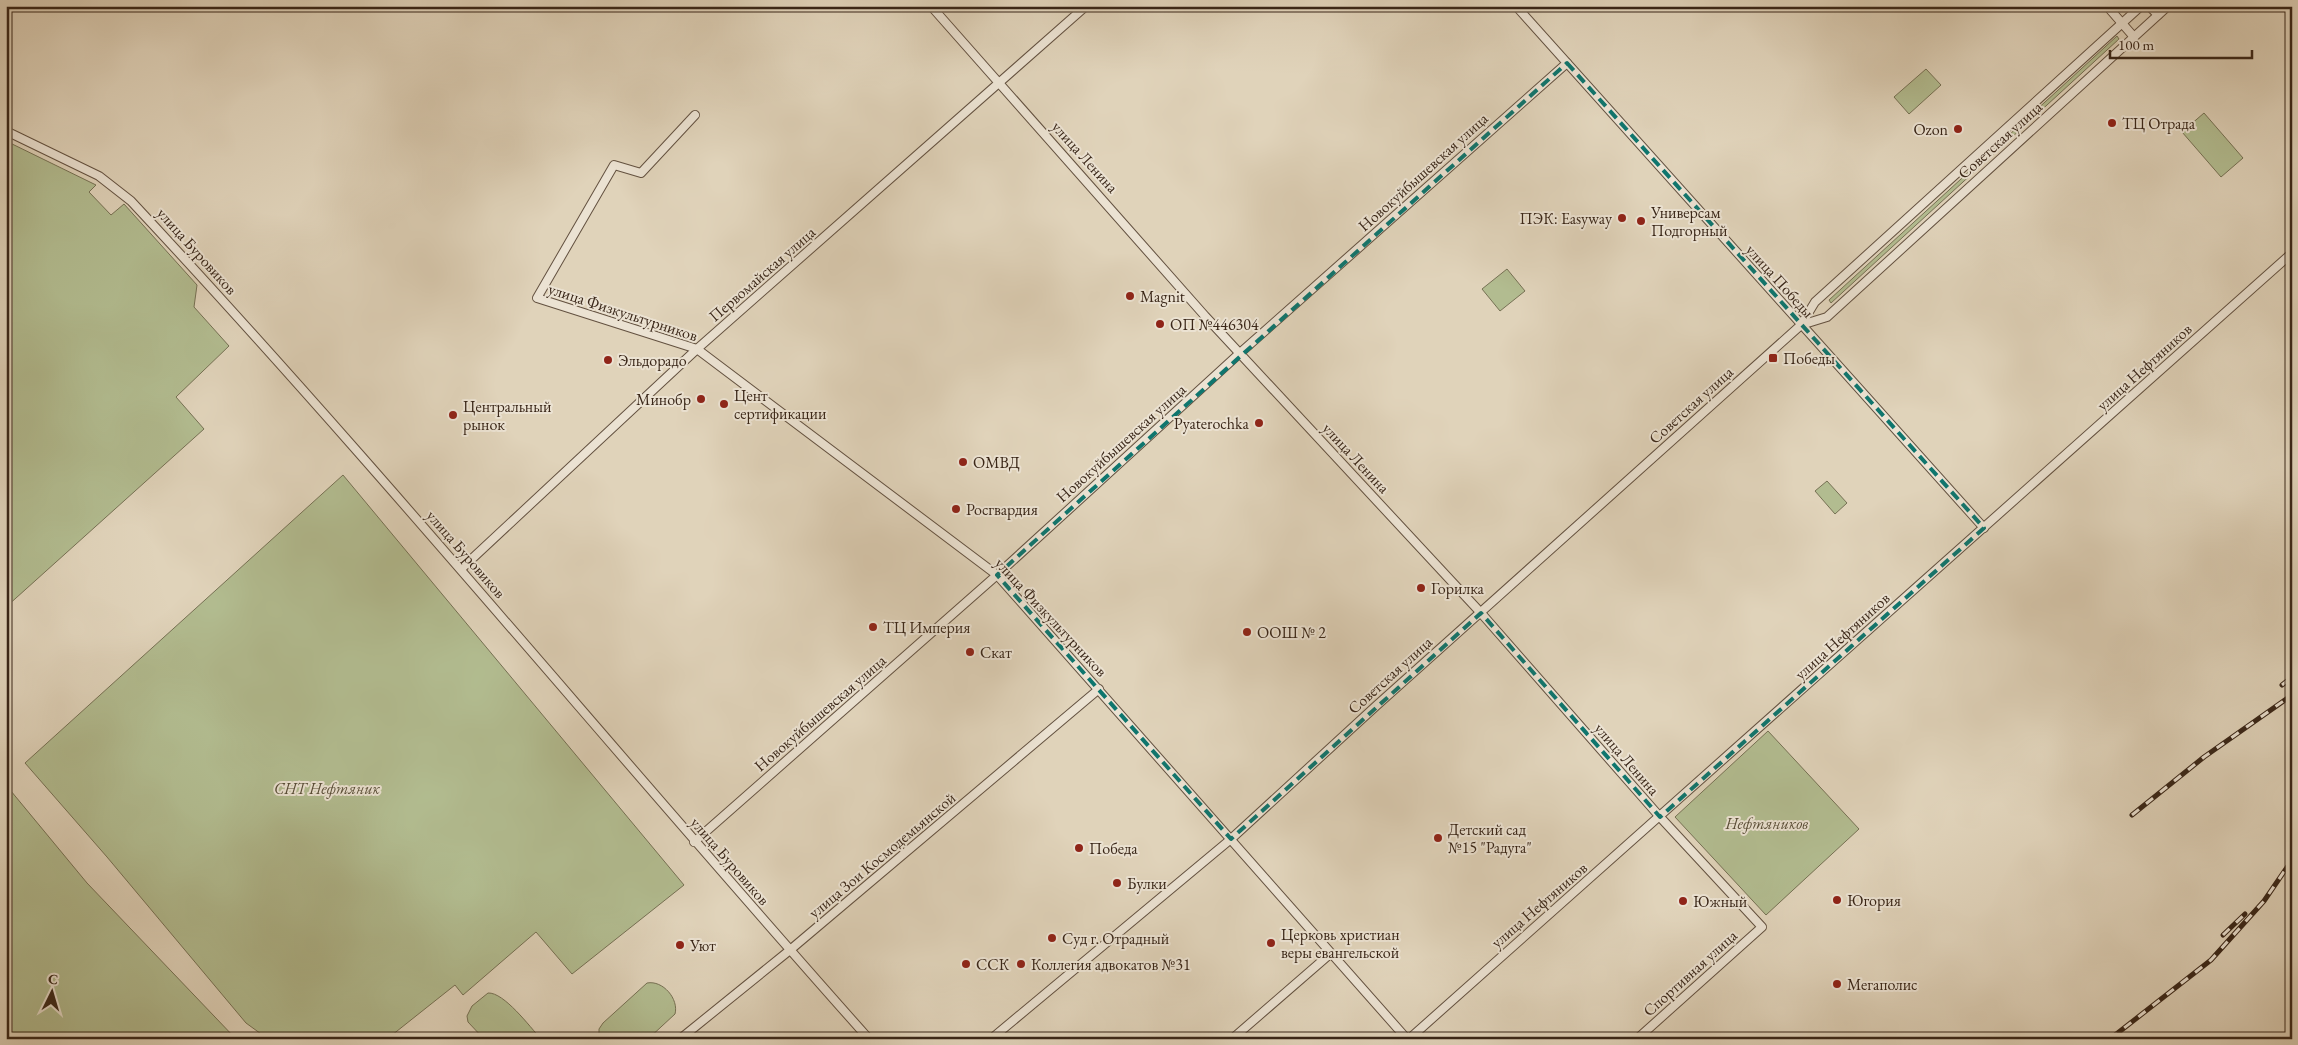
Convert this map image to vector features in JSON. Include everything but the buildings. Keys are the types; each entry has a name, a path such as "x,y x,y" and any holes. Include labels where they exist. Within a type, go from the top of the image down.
{"street":[{"name":"улица Ленина","path":"931,6 1240,353 1481,613 1660,818 1762,927"},
{"name":"Первомайская улица","path":"461,569 697,349 1086,6"},
{"name":"улица Победы","path":"1516,6 1984,528"},
{"path":"2107,6 2134,37"},
{"name":"Советская улица","path":"991,1039 1231,840 1801,325 1815,302 2141,6"},
{"path":"2149,6 2158,15"},
{"name":"Советская улица","path":"1801,325 1827,317 2168,6"},
{"name":"Новокуйбышевская улица","path":"694,842 997,575 1240,353 1567,63"},
{"name":"улица Физкультурников","path":"695,115 641,173 614,165 537,298 697,349 997,575 1100,689 1330,954 1408,1039"},
{"name":"улица Буровиков","path":"6,130 99,176 131,200 461,569 694,842 869,1039"},
{"name":"улица Нефтяников","path":"1408,1039 1660,818 2292,253"},
{"name":"улица Зои Космодемьянской","path":"680,1039 790,950 1100,689"},
{"name":"Спортивная улица","path":"1637,1039 1762,927"},
{"path":"1232,1039 1330,954"}],"highlighted area":[{"path":"1567,63 1984,528 1660,817 1481,613 1231,839 997,575"}],"green space":[{"path":"2117,36 2119,39 1831,303 1829,300"},
{"path":"1926,69 1941,85 1909,114 1894,97"},
{"path":"2204,113 2243,158 2221,177 2182,132"},
{"path":"6,141 96,185 89,192 111,215 124,204 197,285 194,307 229,346 176,397 204,429 6,607"},
{"path":"1507,269 1525,291 1500,311 1482,289"},
{"name":"СНТ Нефтяник","path":"343,475 684,885 572,974 536,932 463,995 455,985 387,1039 268,1039 246,1023 107,857 25,763"},
{"path":"1827,481 1847,503 1835,514 1815,491"},
{"name":"Нефтяников","path":"1768,731 1859,829 1766,915 1675,817"},
{"path":"6,785 87,883 236,1039 6,1039"},
{"path":"647,983 659,984 668,992 675,1002 675,1014 648,1039 599,1039 599,1029 603,1023"},
{"path":"488,993 494,994 509,1004 541,1039 484,1039 468,1022 467,1016 472,1006"}],"railway":[{"path":"2282,685 2292,677"},
{"path":"2132,815 2204,757 2292,695"},
{"path":"2110,1039 2211,960 2264,901 2292,860"},
{"path":"2223,935 2245,914"}],"place":[{"name":"ТЦ Отрада","path":"2112,123"},
{"name":"Ozon","path":"1958,129"},
{"name":"ПЭК: Easyway","path":"1622,218"},
{"name":"Универсам Подгорный","path":"1641,221"},
{"name":"Magnit","path":"1130,296"},
{"name":"ОП №446304","path":"1160,324"},
{"name":"Победы","path":"1773,358"},
{"name":"Эльдорадо","path":"608,360"},
{"name":"Минобр","path":"701,399"},
{"name":"Цент сертификации","path":"724,404"},
{"name":"Центральный рынок","path":"453,415"},
{"name":"Pyaterochka","path":"1259,423"},
{"name":"ОМВД","path":"963,462"},
{"name":"Росгвардия","path":"956,509"},
{"name":"Горилка","path":"1421,588"},
{"name":"ТЦ Империя","path":"873,627"},
{"name":"ООШ № 2","path":"1247,632"},
{"name":"Скат","path":"970,652"},
{"name":"Детский сад №15 \"Радуга\"","path":"1438,838"},
{"name":"Победа","path":"1079,848"},
{"name":"Булки","path":"1117,883"},
{"name":"Югория","path":"1837,900"},
{"name":"Южный","path":"1683,901"},
{"name":"Суд г. Отрадный","path":"1052,938"},
{"name":"Церковь христиан веры евангельской","path":"1271,943"},
{"name":"Уют","path":"680,945"},
{"name":"ССК","path":"966,964"},
{"name":"Коллегия адвокатов №31","path":"1021,964"},
{"name":"Мегаполис","path":"1837,984"}]}
